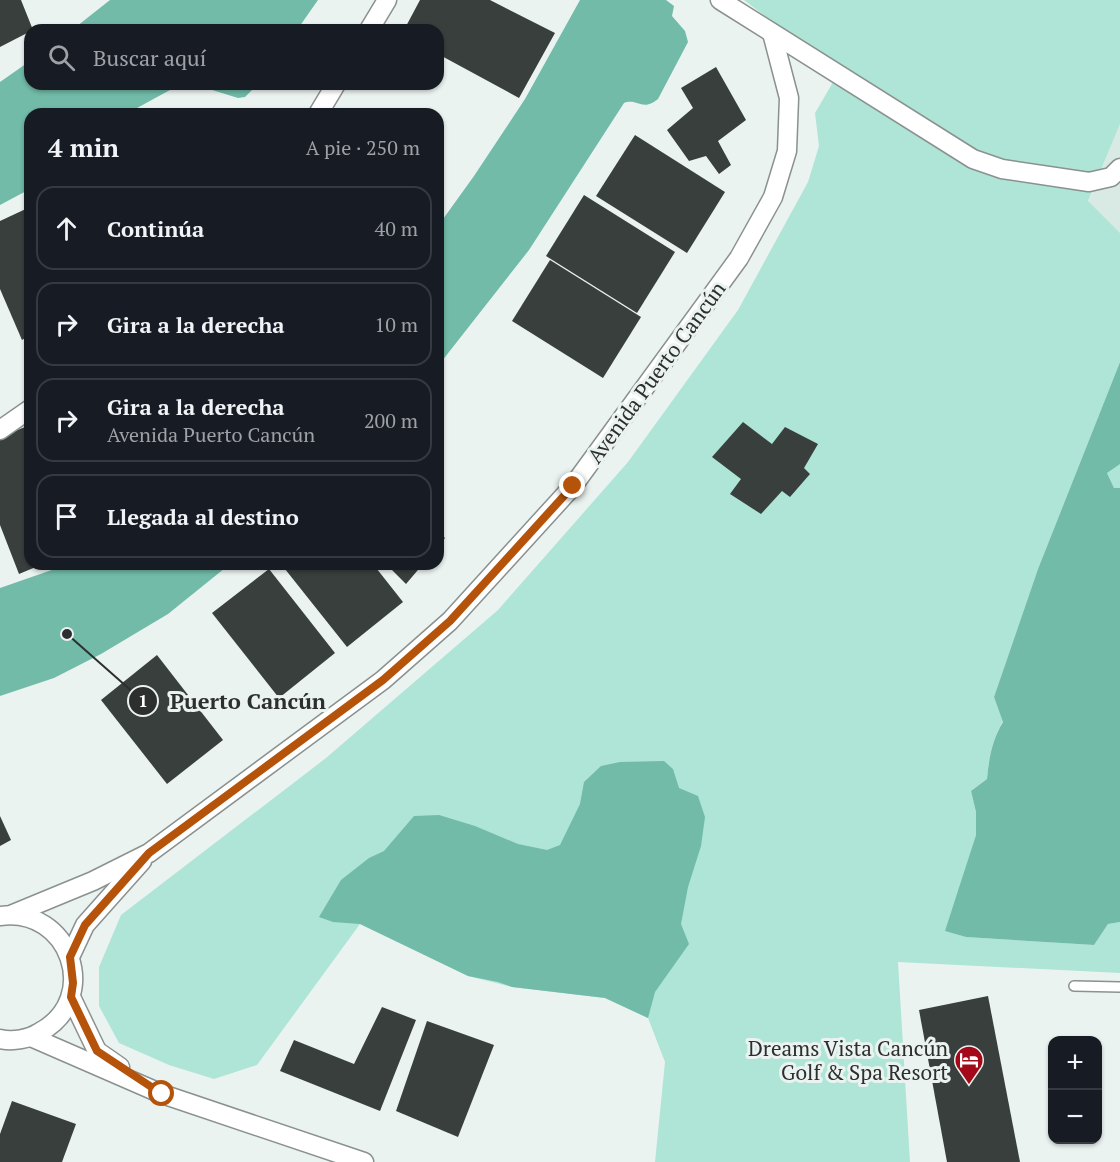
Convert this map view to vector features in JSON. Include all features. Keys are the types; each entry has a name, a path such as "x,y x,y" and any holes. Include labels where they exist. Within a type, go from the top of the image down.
{"street":[{"path":"373,24 387,0"},
{"path":"720,0 972,159 1002,169 1089,182 1111,177 1120,168"},
{"name":"Avenida Puerto Cancún","path":"6,915 93,881 149,853 383,680 450,621 573,486 739,258 772,197 787,151 789,98 772,33"},
{"path":"322,108 332,90"},
{"path":"0,430 24,414"},
{"name":"Avenida Puerto Cancún","path":"70,957 85,925 149,853"},
{"path":"0,1039 7,1041 31,1037 48,1028 62,1014 71,997 73,983 70,957 61,940 48,927 31,918 6,915"},
{"path":"71,997 97,1051 162,1094"},
{"path":"31,1037 162,1094 364,1162"}],"lane":[{"path":"1074,986 1120,987"}],"shaded area":[{"path":"110,0 318,0 301,24 80,24"},
{"path":"580,0 666,0 674,6 672,16 685,31 688,42 658,99 644,105 633,102 624,103 529,250 444,358 444,218 525,99"},
{"path":"744,0 1120,0 1120,124 1088,201 1120,233 1120,362 1038,569 994,697 1003,721 992,749 987,779 971,791 976,812 976,835 946,931 966,937 1094,945 1108,924 1120,922 1120,973 898,962 910,1162 655,1162 665,1062 648,1018 605,998 512,987 468,976 360,924 257,1065 214,1079 169,1065 119,1043 99,1006 99,967 121,915 326,758 498,610 628,462 738,310 808,182 819,146 815,113 839,72"},
{"path":"24,65 24,90 170,90 137,108 24,108 24,192 0,205 0,82"},
{"path":"212,90 252,90 245,97 238,98"},
{"path":"1120,124 1120,233 1088,202"},
{"path":"1120,362 1120,464 1107,473 1114,488 1120,488 1120,922 1108,924 1094,945 966,937 945,931 976,835 976,812 971,791 987,779 992,749 1003,722 994,697 1038,569"},
{"path":"1120,464 1120,488 1114,488 1107,473"},
{"path":"52,570 223,570 168,614 101,654 54,678 0,696 0,588"},
{"path":"664,761 673,769 679,788 698,796 705,817 701,846 688,887 681,924 689,944 655,992 648,1018 605,998 512,987 468,976 360,924 333,922 319,917 341,880 369,858 384,851 414,816 439,815 475,826 518,844 547,850 560,845 580,804 584,782 601,766 620,762"}],"building":[{"path":"0,0 21,0 31,24 24,24 24,35 0,47"},
{"path":"420,0 490,0 555,33 519,98 444,57 444,24 407,24"},
{"path":"716,67 746,120 718,141 731,165 719,174 706,156 689,161 667,130 693,108 681,88"},
{"path":"635,135 725,192 687,253 596,196"},
{"path":"584,195 675,252 637,313 546,256"},
{"path":"24,210 24,339 22,340 0,289 0,221"},
{"path":"550,260 641,317 603,378 512,321"},
{"path":"743,422 772,444 785,427 818,444 804,468 810,474 790,497 782,491 761,514 730,494 741,479 712,457"},
{"path":"24,427 24,570 29,570 19,574 0,525 0,437"},
{"path":"270,570 335,653 279,698 212,613"},
{"path":"286,570 378,570 403,602 347,647"},
{"path":"392,570 418,570 406,584"},
{"path":"157,655 223,740 167,784 101,700"},
{"path":"0,816 11,840 0,846"},
{"name":"Dreams Vista Cancún Golf & Spa Resort","path":"988,996 1020,1162 947,1162 919,1010"},
{"path":"382,1007 416,1020 380,1111 280,1071 294,1040 354,1064"},
{"path":"427,1021 494,1045 458,1137 396,1111"},
{"path":"12,1101 76,1124 62,1162 0,1162 0,1134"}],"place":[{"name":"Puerto Cancún","path":"67,634"},
{"name":"Dreams Vista Cancún Golf & Spa Resort","path":"969,1086"}],"route":[{"path":"162,1094 97,1051 71,997 73,970 70,957 85,925 149,853 383,680 450,621 573,486"}]}
